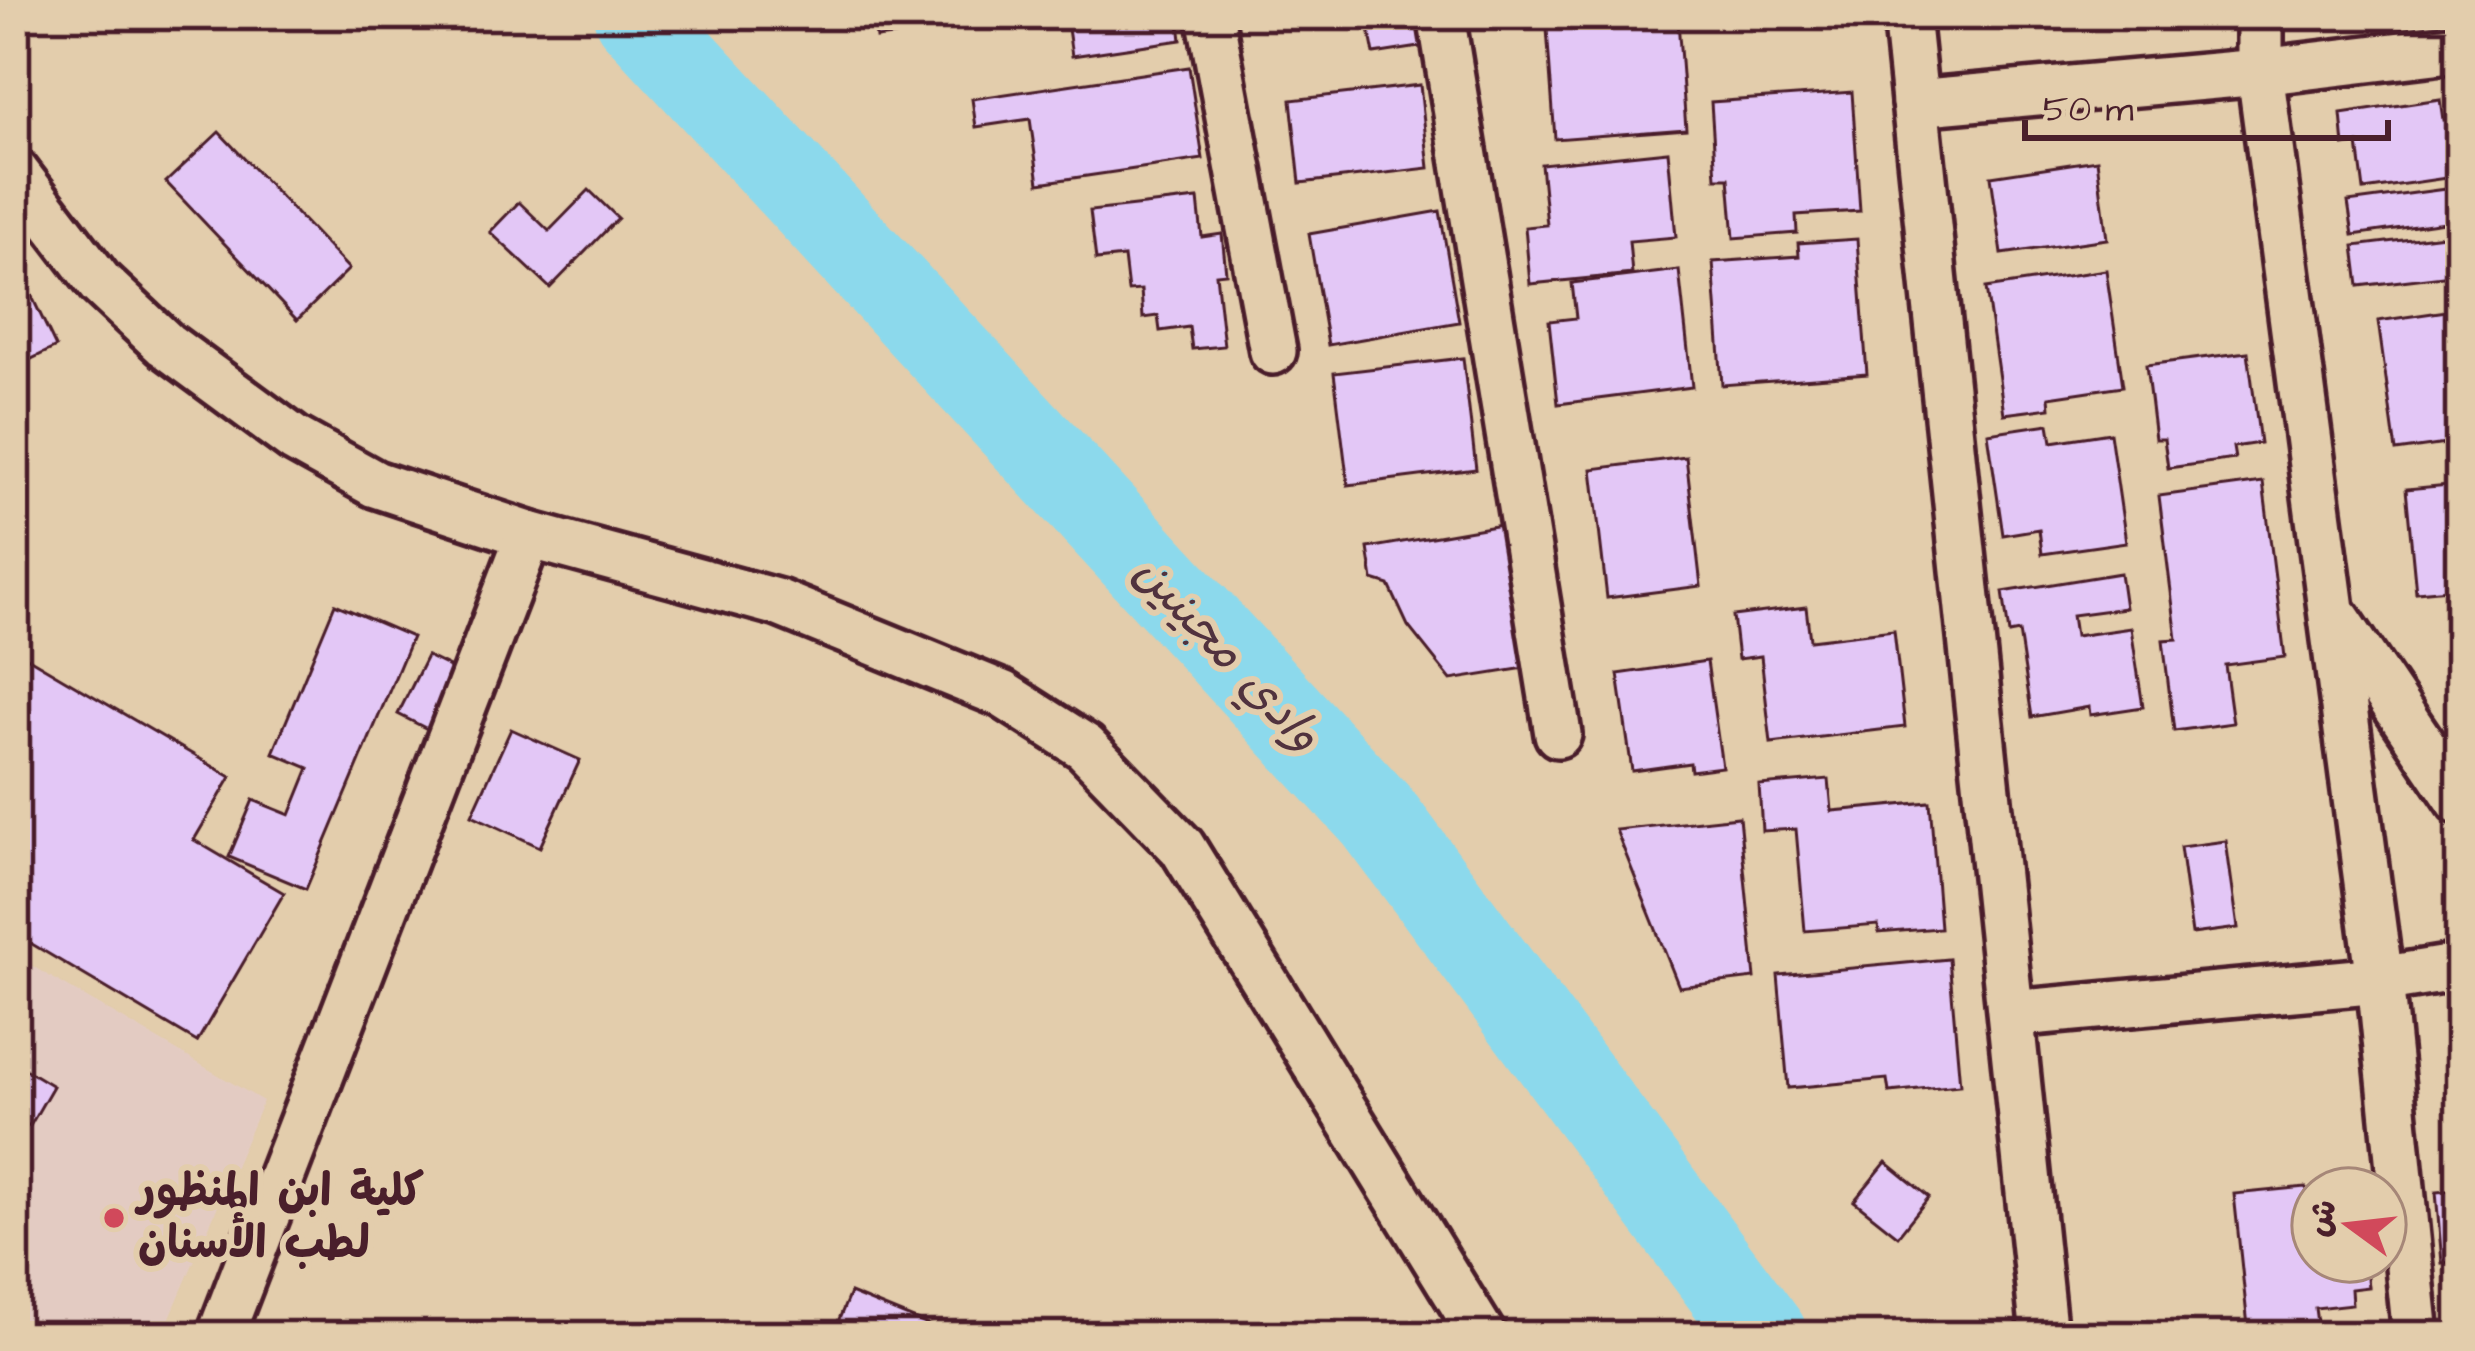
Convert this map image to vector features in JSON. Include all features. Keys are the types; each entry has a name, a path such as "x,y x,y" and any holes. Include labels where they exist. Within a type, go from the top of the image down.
{"street":[{"path":"1210,15 1273,351"},
{"path":"1441,15 1558,734"},
{"path":"1906,15 2044,1336"},
{"path":"2260,15 2260,72 2380,980 2416,1336"},
{"path":"1916,104 2460,48"},
{"path":"15,172 100,283 165,344 294,439 375,484 529,535 779,603 1002,694 1084,746 1182,847 1483,1336"},
{"path":"220,1336 529,535"},
{"path":"2331,610 2460,801"},
{"path":"2011,1014 2380,980 2460,967"}],"shaded area":[{"name":"كلية ابن المنظور لطب الأسنان","path":"15,956 263,1101 162,1336 15,1336"}],"building":[{"path":"828,15 906,15 908,34 876,38 874,21 829,27"},
{"path":"1066,15 1178,15 1181,40 1072,56"},
{"path":"1434,15 1439,44 1374,54 1367,19"},
{"path":"1546,15 1631,15 1631,25 1678,21 1686,129 1555,139"},
{"path":"1189,67 1203,159 1039,183 1030,119 976,127 972,99"},
{"path":"1420,85 1429,168 1300,183 1291,100"},
{"path":"1852,92 1860,211 1796,215 1797,233 1734,238 1729,178 1716,178 1711,102"},
{"path":"2440,99 2443,120 2460,117 2460,176 2364,190 2358,144 2344,146 2341,114"},
{"path":"219,132 349,269 297,320 166,182"},
{"path":"1668,151 1676,237 1629,241 1632,274 1530,284 1525,227 1547,225 1541,164"},
{"path":"2097,160 2107,239 2002,254 1991,176"},
{"path":"2453,188 2458,220 2353,235 2348,202"},
{"path":"589,190 618,218 550,288 490,232 519,202 549,231"},
{"path":"1198,199 1202,237 1222,234 1226,273 1216,274 1224,346 1192,349 1189,327 1160,331 1158,316 1143,318 1141,290 1128,291 1124,257 1096,260 1090,211"},
{"path":"1440,211 1459,322 1328,345 1309,234"},
{"path":"2460,233 2460,274 2359,286 2354,246"},
{"path":"1857,239 1867,374 1722,385 1713,262 1799,256 1798,243"},
{"path":"15,261 56,347 15,367"},
{"path":"1679,270 1692,387 1558,404 1549,321 1576,318 1572,283"},
{"path":"2106,270 2123,386 2049,397 2050,408 2004,414 1986,288"},
{"path":"2460,309 2460,442 2396,451 2378,321"},
{"path":"2248,352 2260,443 2233,447 2235,459 2168,468 2164,439 2155,439 2146,365"},
{"path":"1463,358 1476,469 1348,485 1334,373"},
{"path":"2049,424 2052,442 2110,433 2126,542 2042,554 2039,529 2003,535 1988,433"},
{"path":"1686,457 1701,586 1607,598 1592,469"},
{"path":"2263,482 2285,657 2225,665 2233,723 2174,731 2163,640 2177,639 2159,496"},
{"path":"2460,484 2460,588 2416,592 2406,489"},
{"path":"1501,525 1525,668 1451,680 1408,626 1389,585 1373,580 1368,548"},
{"path":"2120,573 2125,608 2072,615 2075,636 2131,628 2143,707 2090,715 2089,707 2032,717 2019,632 2009,634 2003,592"},
{"path":"335,604 412,637 306,889 229,857 253,800 290,815 309,768 273,753"},
{"path":"1806,607 1810,640 1894,630 1905,727 1771,743 1761,656 1738,659 1733,616"},
{"path":"15,650 231,777 194,840 284,893 197,1042 15,934"},
{"path":"427,656 472,678 443,737 398,714"},
{"path":"1707,661 1722,767 1691,771 1690,763 1632,771 1618,674"},
{"path":"511,729 580,760 540,847 472,815"},
{"path":"1829,779 1832,811 1930,802 1940,928 1879,933 1878,925 1805,931 1796,829 1762,831 1759,785"},
{"path":"1739,817 1755,978 1679,987 1616,830"},
{"path":"2226,841 2238,928 2192,934 2180,847"},
{"path":"1949,959 1960,1085 1889,1092 1887,1079 1788,1088 1778,975"},
{"path":"15,1063 53,1086 30,1126 15,1117"},
{"path":"1886,1162 1929,1197 1898,1236 1854,1201"},
{"path":"2289,1189 2289,1285 2368,1287 2351,1289 2352,1304 2315,1308 2317,1323 2286,1326 2287,1336 2249,1336 2234,1194"},
{"path":"2460,1190 2460,1261 2442,1263 2436,1192"},
{"path":"850,1293 955,1336 832,1336"}],"waterway":[{"name":"وادي مجينين","path":"637,15 1378,817 1764,1336"}],"place":[{"name":"كلية ابن المنظور لطب الأسنان","path":"114,1218"}]}
